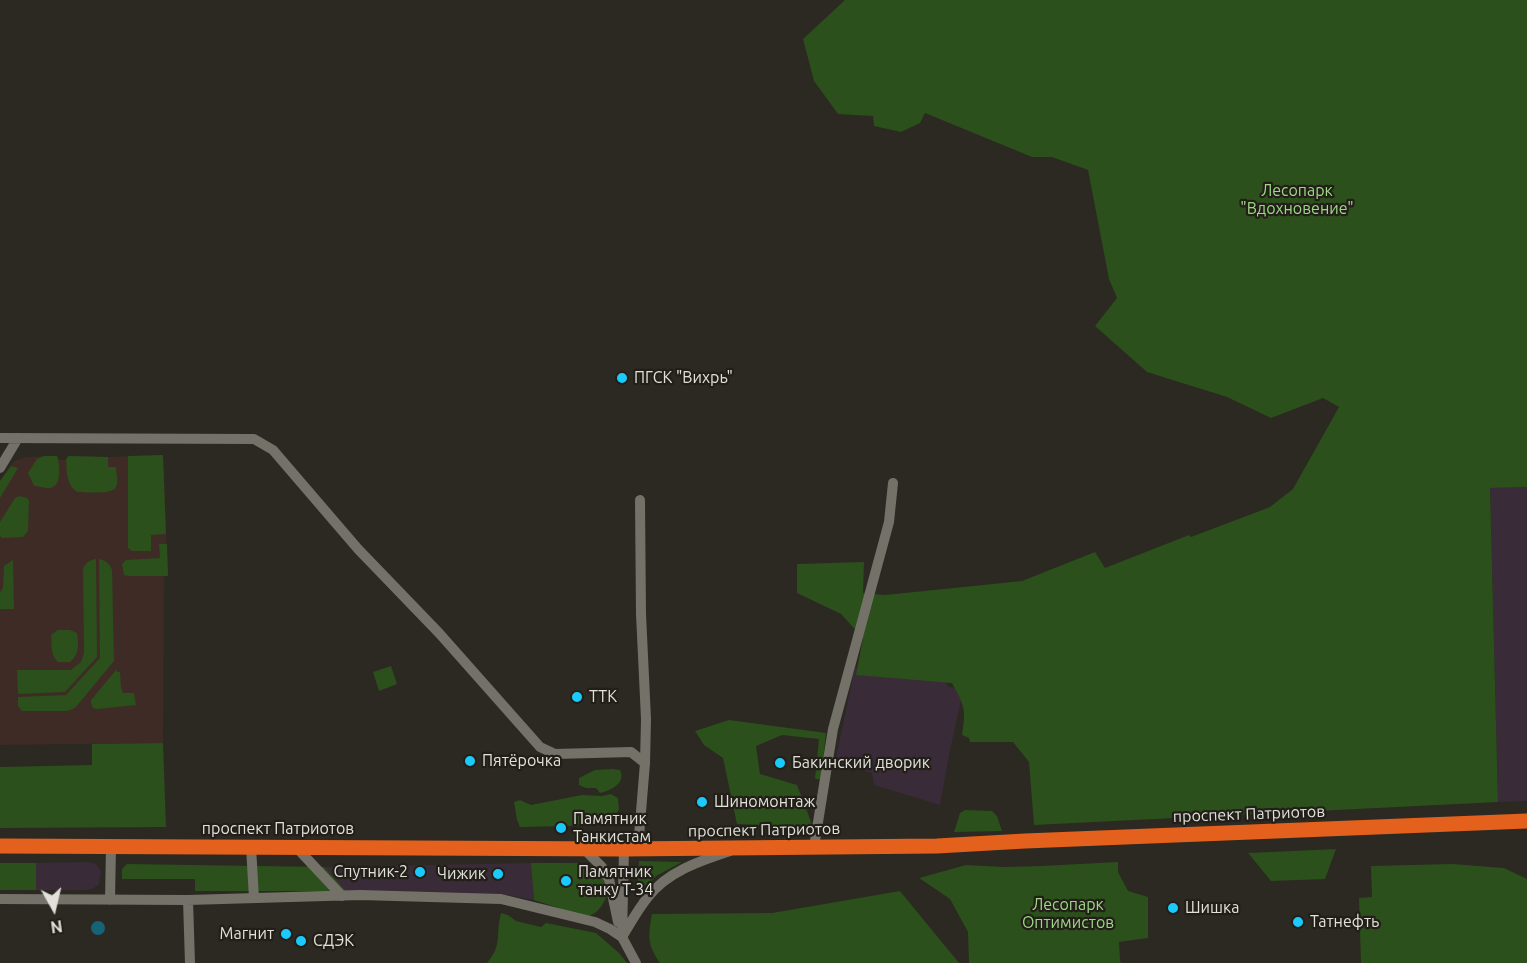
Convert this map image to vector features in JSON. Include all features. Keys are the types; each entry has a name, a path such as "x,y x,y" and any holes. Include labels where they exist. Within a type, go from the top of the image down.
{"highway":[{"name":"проспект Патриотов","path":"0,846 735,849 937,846 1527,821"}],"street":[{"path":"0,438 254,439 273,450 358,549 439,633 540,747 555,754 631,752 645,763"},
{"path":"0,468 18,438"},
{"path":"814,847 832,729 889,522 893,483"},
{"path":"622,937 624,849 639,836 645,763 646,719 641,614 640,500"},
{"path":"110,900 111,847"},
{"path":"251,847 254,898"},
{"path":"296,847 342,896"},
{"path":"584,849 602,867 609,879 622,937 636,963"},
{"path":"622,937 647,897 659,885 687,867 735,849"},
{"path":"0,899 188,900 342,896 501,899 595,922 622,937"},
{"path":"188,900 190,963"}],"shaded area":[{"path":"163,455 168,575 164,576 163,743 0,745 0,481 14,461 26,457 57,456 59,460 66,460 68,456"},
{"path":"1527,487 1527,801 1498,802 1490,488"},
{"path":"855,667 944,679 948,687 964,688 940,805 874,785 872,773 835,762"},
{"path":"88,862 96,864 101,871 99,884 94,888 36,890 36,863"},
{"path":"531,863 534,900 507,895 348,894 324,867"}],"green space":[{"name":"Лесопарк \"Вдохновение\"","path":"845,0 1527,0 1527,487 1490,488 1498,802 1034,825 1029,762 1013,742 970,742 969,738 962,735 963,708 952,683 856,675 863,638 841,614 797,593 797,564 864,562 863,593 885,595 1022,581 1095,552 1105,568 1189,535 1191,537 1270,507 1293,489 1339,407 1323,398 1271,418 1227,397 1147,372 1095,326 1117,298 1109,279 1088,170 1052,157 1032,157 925,113 920,123 901,132 874,126 873,116 838,114 814,81 803,39"},
{"path":"163,455 166,534 151,535 151,551 132,551 128,548 128,456"},
{"path":"44,456 57,456 58,480 54,487 34,486 28,473 37,459"},
{"path":"68,456 108,457 108,467 116,467 117,485 114,490 93,493 78,492 71,486 68,478 66,460"},
{"path":"11,466 18,468 0,498 0,481"},
{"path":"19,496 29,501 28,531 23,537 2,538 0,522 15,498"},
{"path":"159,544 167,544 168,576 124,575 122,564 126,560 160,558"},
{"path":"96,559 97,657 65,692 18,694 17,670 71,670 81,662 84,653 83,569 88,562"},
{"path":"99,559 107,563 112,570 114,661 75,708 67,711 22,711 18,706 18,697 66,695 100,658"},
{"path":"13,560 14,609 0,609 4,566"},
{"path":"58,630 70,630 77,633 78,649 70,662 58,662 54,656 51,635"},
{"path":"391,666 397,684 379,691 373,672"},
{"path":"117,669 117,672 120,672 123,693 134,693 136,705 93,708 91,700"},
{"path":"729,720 826,733 821,779 815,779 819,739 782,735 756,746 760,774 797,785 813,827 737,824 723,758 704,745 695,731"},
{"path":"163,743 166,827 0,828 0,767 92,765 92,744"},
{"path":"595,770 620,770 621,779 609,790 600,793 596,788 579,785 579,778"},
{"path":"611,794 618,798 619,809 615,817 570,826 520,827 517,820 514,802 520,800 531,805 582,795"},
{"path":"965,810 992,811 997,816 1002,831 954,832 960,813"},
{"path":"1336,849 1325,879 1271,881 1248,853"},
{"path":"639,861 682,862 656,876 637,897"},
{"name":"Лесопарк Оптимистов","path":"1118,862 1118,872 1128,891 1148,897 1148,938 1119,942 1121,963 969,963 968,932 950,899 919,878 966,865 1005,867"},
{"path":"0,863 36,863 36,890 0,890"},
{"path":"531,863 584,863 602,872 609,892 597,911 586,917 534,900"},
{"path":"127,864 324,867 346,891 195,891 195,879 122,879 122,869"},
{"path":"1452,864 1504,868 1527,879 1527,963 1361,963 1359,898 1372,897 1371,866"},
{"path":"900,891 959,963 660,963 651,945 649,934 652,914 772,913"},
{"path":"501,913 516,921 541,927 546,923 596,933 627,963 487,963 497,945"}],"water":[{"path":"98,921 103,923 105,928 103,933 98,935 93,933 91,928 93,923"}],"place":[{"name":"ПГСК \"Вихрь\"","path":"622,378"},
{"name":"ТТК","path":"577,697"},
{"name":"Пятёрочка","path":"470,761"},
{"name":"Бакинский дворик","path":"780,763"},
{"name":"Шиномонтаж","path":"702,802"},
{"name":"Памятник Танкистам","path":"561,828"},
{"name":"Спутник-2","path":"420,872"},
{"name":"Чижик","path":"498,874"},
{"name":"Памятник танку Т-34","path":"566,881"},
{"name":"Шишка","path":"1173,908"},
{"name":"Татнефть","path":"1298,922"},
{"name":"Магнит","path":"286,934"},
{"name":"СДЭК","path":"301,941"}]}
